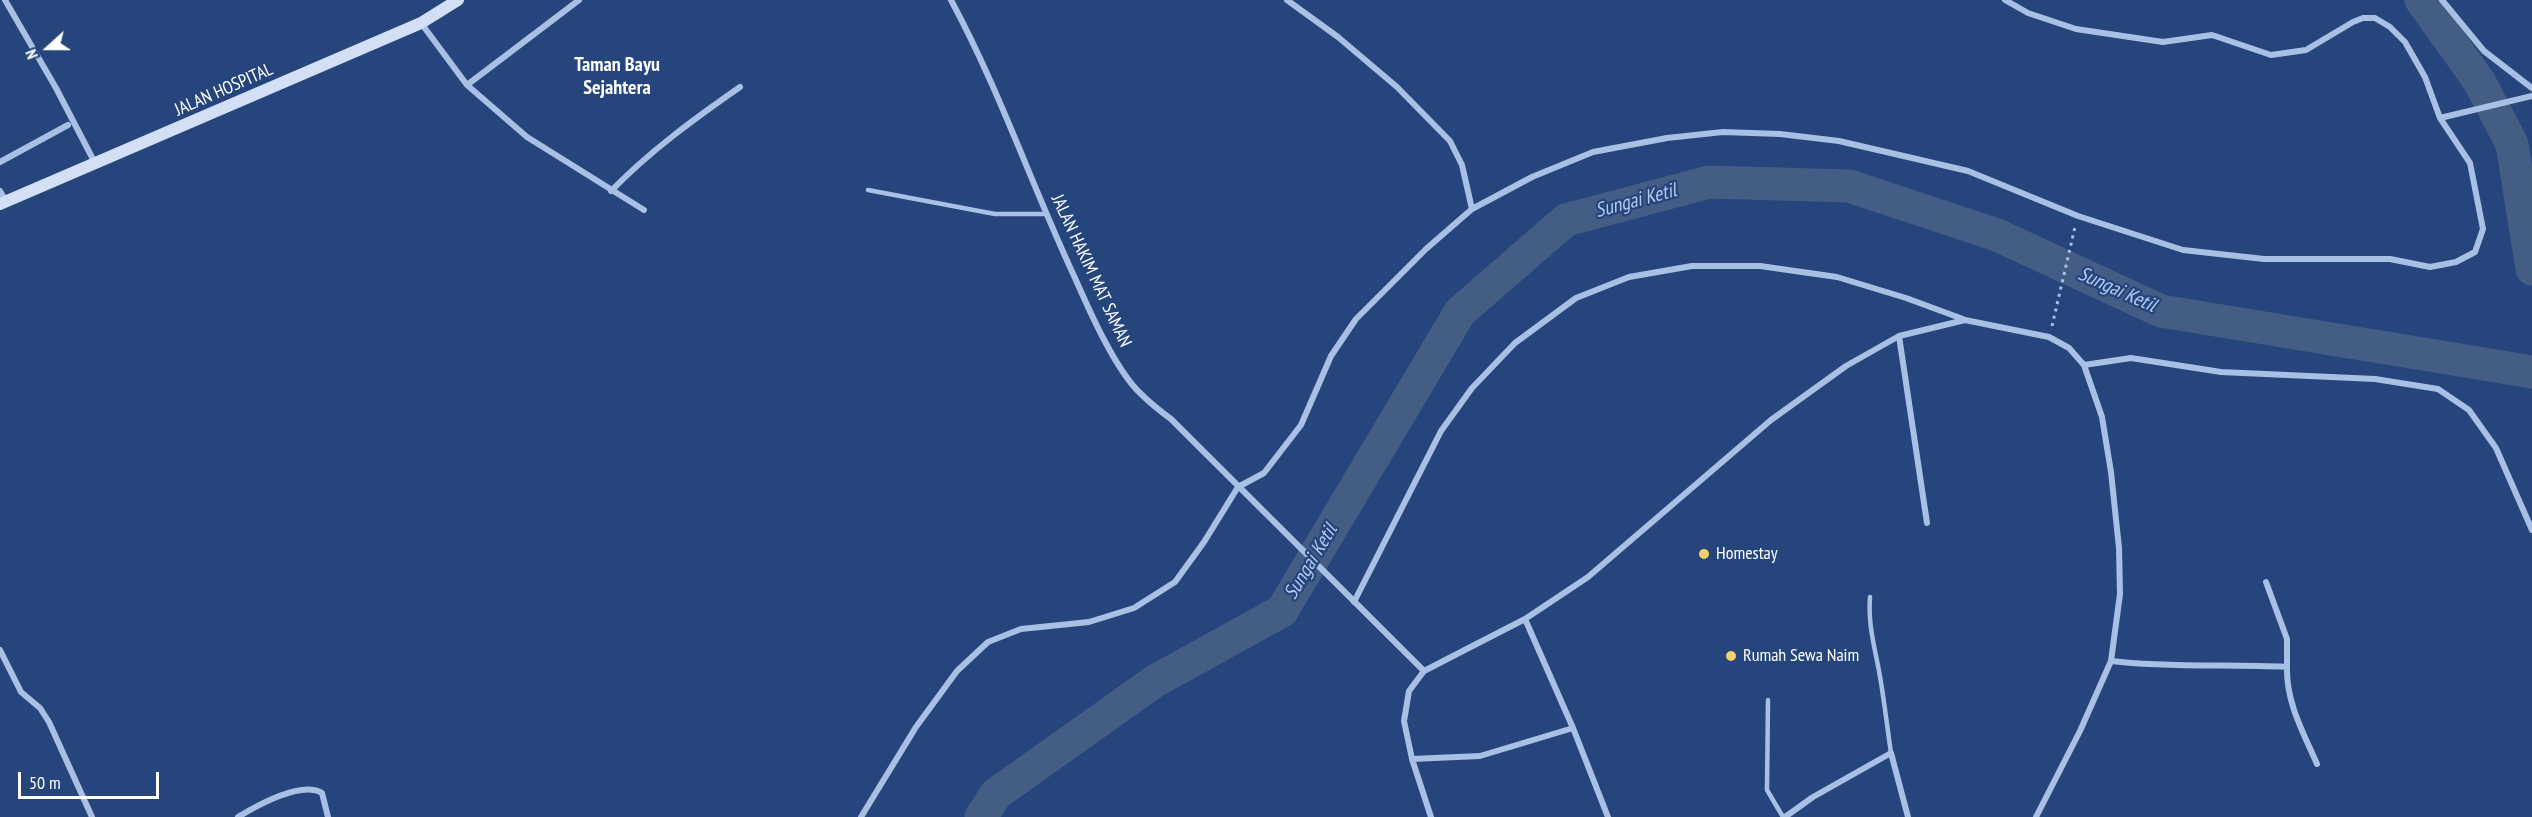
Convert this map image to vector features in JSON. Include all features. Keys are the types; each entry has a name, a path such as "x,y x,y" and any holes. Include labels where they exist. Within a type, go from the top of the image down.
{"main road":[{"name":"JALAN HOSPITAL","path":"2,199 96,165 422,23 458,0"}],"street":[{"path":"5,0 56,88 96,165"},
{"path":"467,85 579,0"},
{"name":"JALAN HAKIM MAT SAMAN","path":"951,0 984,64 1047,214 1099,328 1138,392 1171,419 1424,671"},
{"path":"1287,0 1338,37 1397,87 1450,141 1462,165 1472,209"},
{"path":"861,817 916,727 950,680 988,642 1021,629 1089,622 1134,608 1175,582 1204,542 1238,487 1264,473 1300,425 1331,356 1356,319 1426,249 1472,209 1532,177 1593,152 1667,138 1723,132 1780,134 1839,141 1968,171 2078,216 2182,250 2264,259 2390,259 2430,267 2456,262 2475,252 2483,229 2470,163 2440,118 2425,77 2405,42 2390,27 2375,18 2363,18 2353,22 2306,50 2271,55 2212,35 2163,42 2076,29 2028,13 2005,0"},
{"path":"2442,0 2484,51 2532,88"},
{"path":"422,23 467,85 527,137 644,210"},
{"path":"611,191 634,167 679,130 740,87"},
{"path":"2440,118 2530,97"},
{"path":"0,162 68,125"},
{"path":"1353,602 1441,431 1472,388 1515,343 1576,298 1629,277 1692,266 1760,266 1837,277 1906,298 1965,320 2049,337 2069,348 2084,365 2102,417 2119,548 2120,594 2111,661 2080,731 2036,817"},
{"path":"1431,817 1412,759 1404,721 1409,692 1424,671 1525,619 1588,577 1771,420 1846,366 1899,336 1965,320"},
{"path":"1899,336 1927,523"},
{"path":"2084,365 2131,358 2221,372 2374,379 2438,389 2469,410 2496,448 2532,530"},
{"path":"2266,582 2287,639 2286,687 2293,710 2317,764"},
{"path":"1525,619 1573,728 1608,817"},
{"path":"0,650 21,693 40,708 49,722 92,817"},
{"path":"2111,661 2174,667 2244,665 2287,667"},
{"path":"1412,759 1480,756 1573,728"},
{"path":"1784,817 1891,753 1908,817"},
{"path":"237,817 275,797 307,789 316,789 322,793 327,817"}],"lane":[{"path":"868,190 995,214 1047,214"},
{"path":"1870,597 1871,641 1878,668 1891,753"},
{"path":"1768,700 1767,790 1784,817"}],"path":[{"path":"2052,327 2073,236"}],"waterway":[{"path":"2421,0 2479,81 2512,144 2532,269"},
{"name":"Sungai Ketil","path":"981,817 996,794 1155,681 1282,611 1460,312 1566,220 1709,182 1849,186 1997,235 2161,311 2532,372"}],"place":[{"name":"Homestay","path":"1704,554"},
{"name":"Rumah Sewa Naim","path":"1731,656"}],"district":[{"name":"Taman Bayu Sejahtera","path":"617,76"}]}
